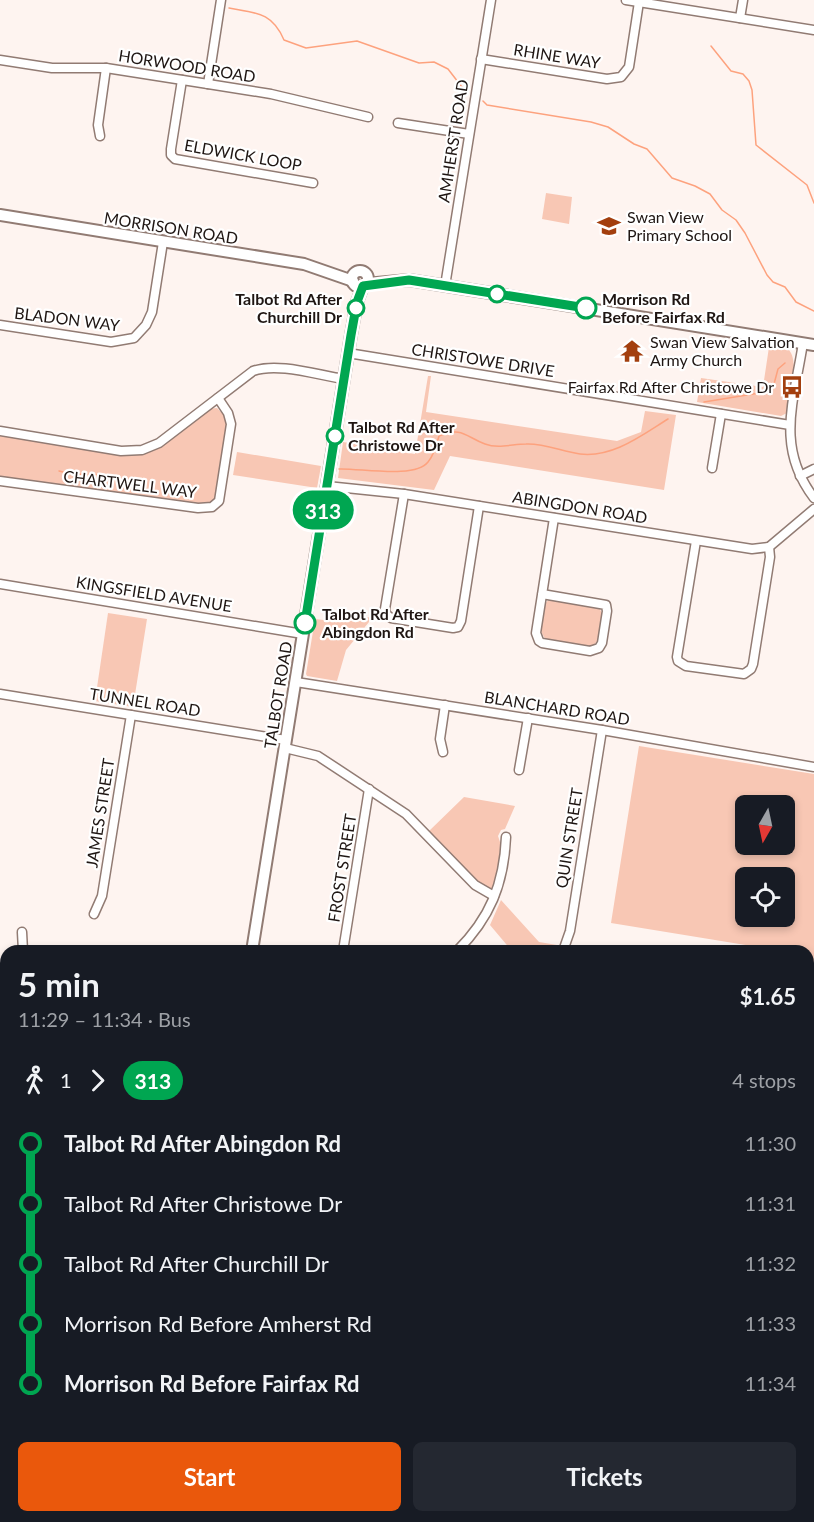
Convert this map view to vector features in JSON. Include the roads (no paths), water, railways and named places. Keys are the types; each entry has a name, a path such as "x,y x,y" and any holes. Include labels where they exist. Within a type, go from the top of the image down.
{"main road":[{"name":"MORRISON ROAD","path":"0,215 304,264 360,280 409,280 809,344"},
{"name":"TALBOT ROAD","path":"253,945 360,280"}],"street":[{"path":"208,84 221,0"},
{"name":"AMHERST ROAD","path":"445,286 491,0"},
{"path":"626,0 814,30"},
{"path":"740,18 743,0"},
{"name":"RHINE WAY","path":"482,59 612,80 621,77 629,67 639,2"},
{"name":"HORWOOD ROAD","path":"0,60 52,68 106,68 271,94 368,117"},
{"path":"100,136 98,125 106,68"},
{"name":"ELDWICK LOOP","path":"182,80 171,149 171,155 175,159 313,183"},
{"path":"398,123 469,134"},
{"name":"BLADON WAY","path":"0,325 111,342 134,338 146,325 152,312 163,242"},
{"path":"809,344 790,425 792,455 800,476 814,498"},
{"name":"CHRISTOWE DRIVE","path":"348,353 790,425"},
{"path":"0,431 120,451 142,450 159,443 244,376 264,368 278,368 344,379"},
{"name":"CHARTWELL WAY","path":"0,481 145,502 198,508 212,507 219,501 231,424 228,413 218,398"},
{"path":"712,468 721,414"},
{"path":"800,476 814,469"},
{"name":"ABINGDON ROAD","path":"327,486 404,494 752,549 769,547"},
{"path":"404,494 386,614 391,618 432,625 453,628 458,627 461,621 479,506"},
{"path":"696,541 678,661 686,666 744,674 752,669 753,664 770,557 769,547 814,509"},
{"path":"543,594 601,602 606,605 602,643 598,648 590,651 539,641 536,633 554,518"},
{"name":"KINGSFIELD AVENUE","path":"0,584 303,634"},
{"name":"BLANCHARD ROAD","path":"296,682 602,730 814,767"},
{"name":"TUNNEL ROAD","path":"0,694 131,715 286,744 318,756 406,814 475,885 494,896"},
{"path":"443,752 440,739 445,705"},
{"name":"JAMES STREET","path":"94,914 102,896 131,715"},
{"path":"519,770 528,718"},
{"name":"QUIN STREET","path":"566,945 602,730"},
{"name":"FROST STREET","path":"344,945 369,789"},
{"path":"462,945 478,928 501,880 506,837"},
{"path":"22,932 23,945"}],"waterway":[{"path":"229,8 262,15 274,24 284,40 306,48 357,41 419,63 434,62 448,69 465,91"},
{"path":"711,46 731,71 743,74 749,81 752,90 756,145 807,185 814,203"},
{"path":"483,101 487,105 591,122 608,127 634,144 647,149 672,178 710,194 722,210 736,220 773,282 785,287 796,302 814,311"},
{"path":"704,402 766,392 774,384 778,369 785,363"},
{"path":"339,469 386,472 412,470 428,462 439,436 453,432 459,432 490,445 533,444 574,453 592,454 627,444 668,419"},
{"path":"59,471 71,474 114,475"}],"place":[{"name":"Swan View Primary School","path":"609,226"},
{"name":"Talbot Rd After Churchill Dr","path":"356,308"},
{"name":"Morrison Rd Before Fairfax Rd","path":"586,308"},
{"name":"Swan View Salvation Army Church","path":"632,351"},
{"name":"Fairfax Rd After Christowe Dr","path":"792,387"},
{"name":"Talbot Rd After Christowe Dr","path":"335,436"},
{"name":"Talbot Rd After Abingdon Rd","path":"305,623"}]}
